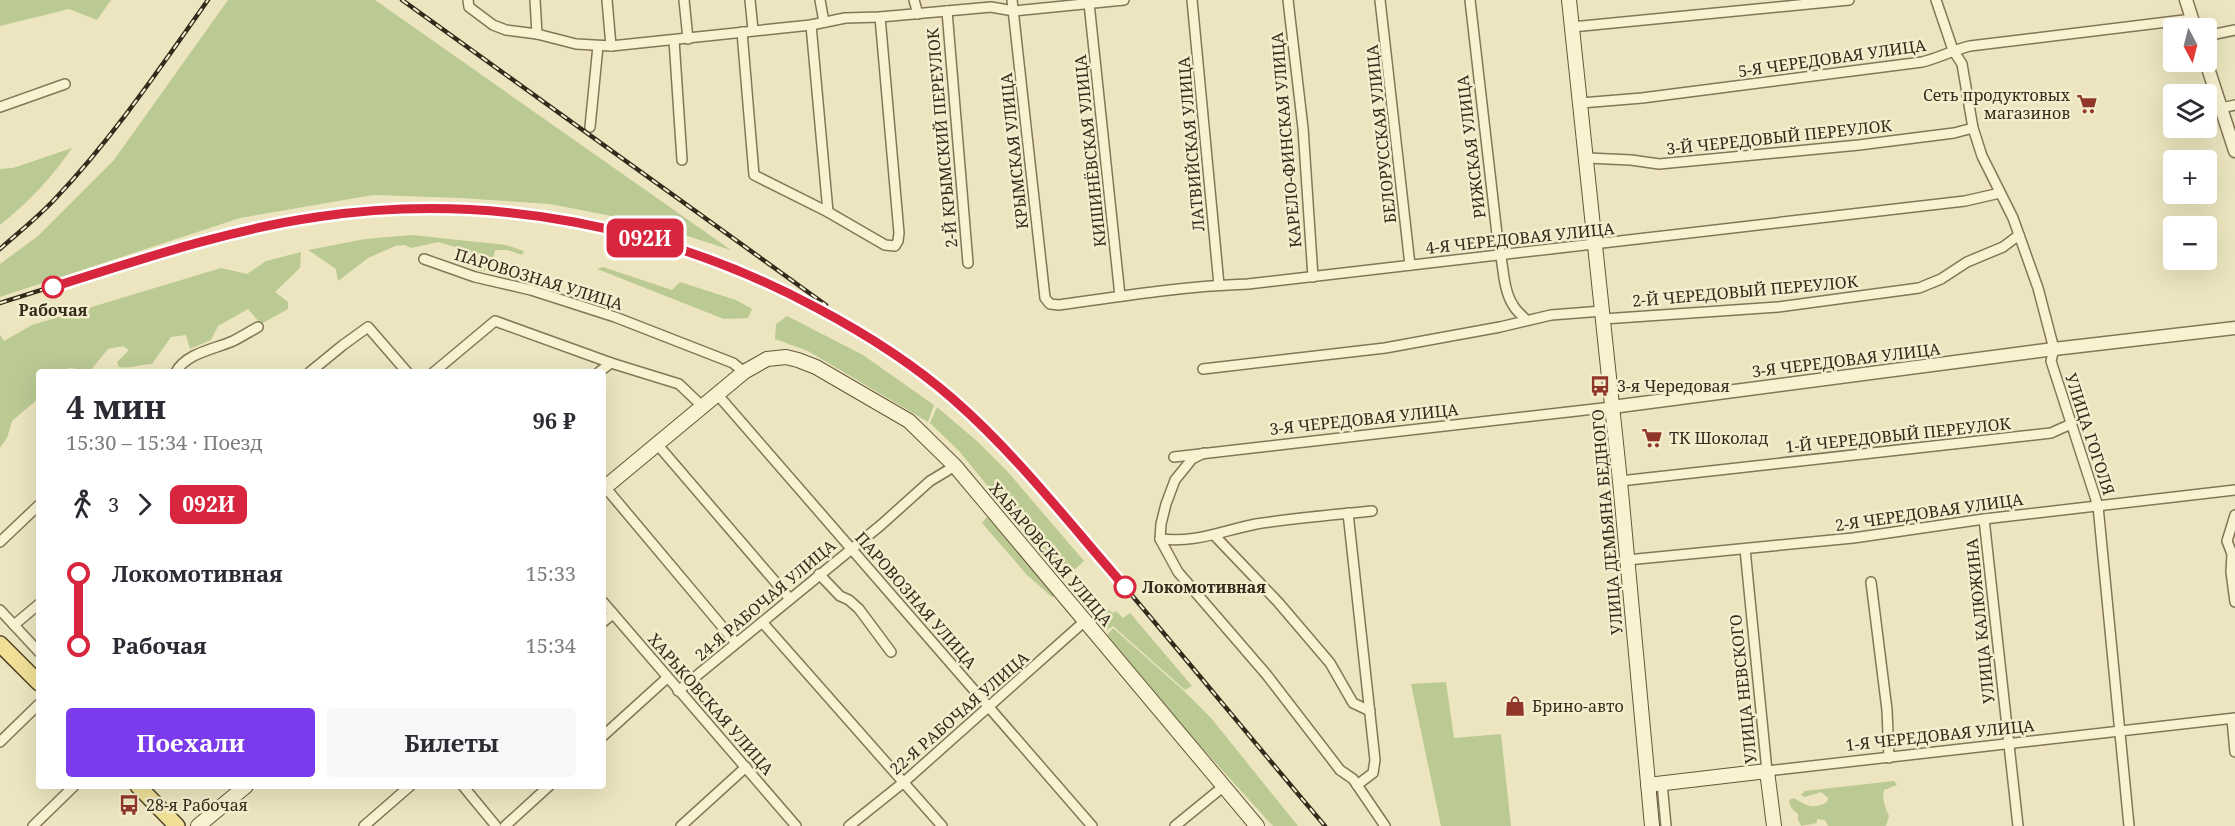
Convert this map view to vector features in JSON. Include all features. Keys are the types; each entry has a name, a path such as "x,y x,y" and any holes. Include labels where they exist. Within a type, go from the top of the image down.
{"main road":[{"name":"УЛИЦА ДЕМЬЯНА БЕДНОГО","path":"1569,0 1627,560 1655,784 1652,826"},
{"name":"ХАБАРОВСКАЯ УЛИЦА","path":"744,372 758,363 778,357 798,360 909,421 955,466 1257,826"},
{"path":"606,486 744,372"},
{"path":"0,644 36,675"},
{"name":"1-Я ЧЕРЕДОВАЯ УЛИЦА","path":"1655,784 1767,771"},
{"name":"УЛИЦА НЕВСКОГО","path":"1767,771 1774,826"},
{"path":"141,789 177,826"},
{"path":"198,826 242,789"}],"street":[{"path":"535,0 537,34"},
{"path":"607,0 611,46"},
{"path":"684,0 688,39"},
{"path":"750,0 753,30"},
{"path":"820,0 824,22"},
{"name":"2-Й КРЫМСКИЙ ПЕРЕУЛОК","path":"914,0 918,14"},
{"name":"КРЫМСКАЯ УЛИЦА","path":"1012,0 1045,298"},
{"path":"468,3 493,25 506,30 537,34 557,40 611,46 824,22 991,7 1014,11 1124,0"},
{"name":"ЛАТВИЙСКАЯ УЛИЦА","path":"1192,0 1219,285"},
{"name":"КАРЕЛО-ФИНСКАЯ УЛИЦА","path":"1288,0 1303,128 1312,277"},
{"name":"БЕЛОРУССКАЯ УЛИЦА","path":"1380,0 1410,265"},
{"name":"РИЖСКАЯ УЛИЦА","path":"1470,0 1498,243 1507,292 1513,306 1526,320"},
{"path":"1572,27 1849,0"},
{"name":"УЛИЦА ГОГОЛЯ","path":"1936,0 1953,50 1962,64 1973,128 1982,156 2019,235 2048,319 2054,350 2051,361 2098,507 2129,826"},
{"path":"2186,0 2192,18"},
{"name":"КИШИНЁВСКАЯ УЛИЦА","path":"1089,3 1120,296"},
{"name":"2-Й КРЫМСКИЙ ПЕРЕУЛОК","path":"947,11 968,263"},
{"path":"742,32 754,175 828,212 885,245 895,246 899,233 880,17"},
{"path":"811,25 828,212"},
{"name":"5-Я ЧЕРЕДОВАЯ УЛИЦА","path":"1581,103 1642,98 1922,62 1937,59 1953,50 1970,46 2163,27"},
{"path":"2217,34 2235,30"},
{"path":"674,40 682,160"},
{"path":"590,127 598,46"},
{"path":"2209,72 2235,151"},
{"path":"0,107 65,84"},
{"path":"2221,108 2235,105"},
{"name":"3-Й ЧЕРЕДОВЫЙ ПЕРЕУЛОК","path":"1587,158 1631,159 1659,164 1858,145 1954,133 1973,128"},
{"name":"4-Я ЧЕРЕДОВАЯ УЛИЦА","path":"1045,298 1050,304 1059,305 1120,296 1312,277 1965,201 2000,193"},
{"name":"2-Й ЧЕРЕДОВЫЙ ПЕРЕУЛОК","path":"1203,369 1385,348 1500,327 1551,315 1603,315 1778,307 1919,288 1941,279 1967,262 2003,247 2019,235"},
{"name":"ПАРОВОЗНАЯ УЛИЦА","path":"424,259 475,277 531,290 615,317 733,363 744,372"},
{"path":"438,369 495,321 611,363 679,384 702,406"},
{"path":"178,369 190,358 236,340 258,327"},
{"path":"314,369 368,327 404,369"},
{"name":"3-Я ЧЕРЕДОВАЯ УЛИЦА","path":"1174,457 1612,407 2235,328"},
{"path":"603,369 611,363"},
{"name":"ПАРОВОЗНАЯ УЛИЦА","path":"717,393 1092,826"},
{"name":"1-Й ЧЕРЕДОВЫЙ ПЕРЕУЛОК","path":"1620,481 2051,433 2071,424"},
{"path":"657,444 790,599"},
{"path":"1204,453 1192,459 1175,480 1166,504 1160,539 1178,572 1266,674 1340,770 1353,779 1385,826"},
{"name":"24-Я РАБОЧАЯ УЛИЦА","path":"678,691 881,525 930,480 955,466"},
{"path":"606,490 736,643"},
{"name":"2-Я ЧЕРЕДОВАЯ УЛИЦА","path":"1627,560 1853,538 1984,519 2235,490"},
{"path":"0,542 36,508"},
{"path":"1160,539 1180,541 1260,524 1372,511"},
{"path":"1348,513 1375,760 1373,773 1357,785"},
{"path":"2235,515 2227,541 2232,554 2231,572 2235,603"},
{"name":"УЛИЦА КАЛЮЖИНА","path":"1984,519 2018,826"},
{"path":"1214,535 1278,602 1330,663 1353,703 1370,711"},
{"name":"УЛИЦА НЕВСКОГО","path":"1745,549 1767,771"},
{"path":"819,574 840,596 859,609 891,652"},
{"path":"1871,582 1887,710 1889,758"},
{"name":"ХАРЬКОВСКАЯ УЛИЦА","path":"606,606 796,826"},
{"path":"14,625 36,607"},
{"path":"0,610 36,649"},
{"path":"606,620 613,614"},
{"name":"22-Я РАБОЧАЯ УЛИЦА","path":"849,826 904,782 1086,620"},
{"path":"762,622 942,826"},
{"path":"606,733 667,678"},
{"path":"0,742 36,707"},
{"path":"2234,718 2235,752"},
{"name":"1-Я ЧЕРЕДОВАЯ УЛИЦА","path":"1767,771 2234,718"},
{"path":"681,826 746,767"},
{"name":"УЛИЦА ДЕМЬЯНА БЕДНОГО","path":"1655,784 1666,826"},
{"path":"1175,826 1224,786"},
{"path":"33,826 71,789"},
{"path":"364,826 407,789"},
{"path":"465,789 496,826"},
{"path":"505,826 546,789"}],"green space":[{"path":"0,0 111,0 97,20 69,9 0,26"},
{"path":"228,0 375,0 731,250 647,223 550,204 373,195 240,218 0,297 0,264 38,236 114,160"},
{"path":"72,148 39,189 0,225 0,169 13,168"},
{"path":"412,235 506,245 524,251 522,255 507,250 495,250 491,269 481,271 471,264 460,262 461,249 439,242 411,248 405,245 395,246 368,258 338,281 336,269 308,250 365,239"},
{"path":"301,252 300,268 275,292 288,302 288,309 261,324 248,309 218,326 211,340 190,349 186,335 171,337 152,364 119,367 117,362 129,350 123,346 108,349 92,369 36,369 36,401 12,421 7,438 0,448 0,335 4,341 32,325 221,268 247,274 266,261"},
{"path":"603,267 672,290 680,282 736,300 752,309 748,318 724,319 597,269"},
{"path":"787,316 863,355 934,405 928,422 808,351 775,339 776,324"},
{"path":"937,407 978,442 1007,471 1084,561 1064,579 959,451 930,423"},
{"path":"990,513 1058,593 1052,597 1027,575 982,523"},
{"path":"1109,610 1113,613 1116,611 1123,618 1130,613 1192,686 1185,690 1113,626 1107,630 1099,618"},
{"path":"1113,628 1211,718 1298,826 1273,826 1182,726 1107,635"},
{"path":"1446,682 1454,738 1501,734 1511,826 1441,826 1411,684"},
{"path":"1894,781 1897,785 1884,790 1884,803 1889,816 1886,826 1828,826 1825,820 1817,819 1817,823 1801,826 1798,814 1789,803 1789,800 1794,798 1806,805 1818,806 1827,802 1828,798 1821,792 1805,797 1801,795 1805,791"}],"railway":[{"path":"0,249 35,219 96,153 135,103 208,0"},
{"path":"402,0 826,305"},
{"path":"0,303 170,250 257,228 344,213 424,207 505,211 586,223 665,243 742,271 816,306 886,348 970,415 1008,452 1061,512 1325,826"}],"train":[{"name":"092И","path":"53,287 192,245 258,228 293,220 349,212 434,207 533,214 594,225 658,241 728,265 789,293 845,323 912,366 951,398 1014,458 1125,587"}],"place":[{"name":"Сеть продуктовых магазинов","path":"2087,104"},
{"name":"Рабочая","path":"53,287"},
{"name":"3-я Чередовая","path":"1600,386"},
{"name":"ТК Шоколад","path":"1652,438"},
{"name":"Локомотивная","path":"1125,587"},
{"name":"Брино-авто","path":"1515,706"},
{"name":"28-я Рабочая","path":"129,805"}]}
